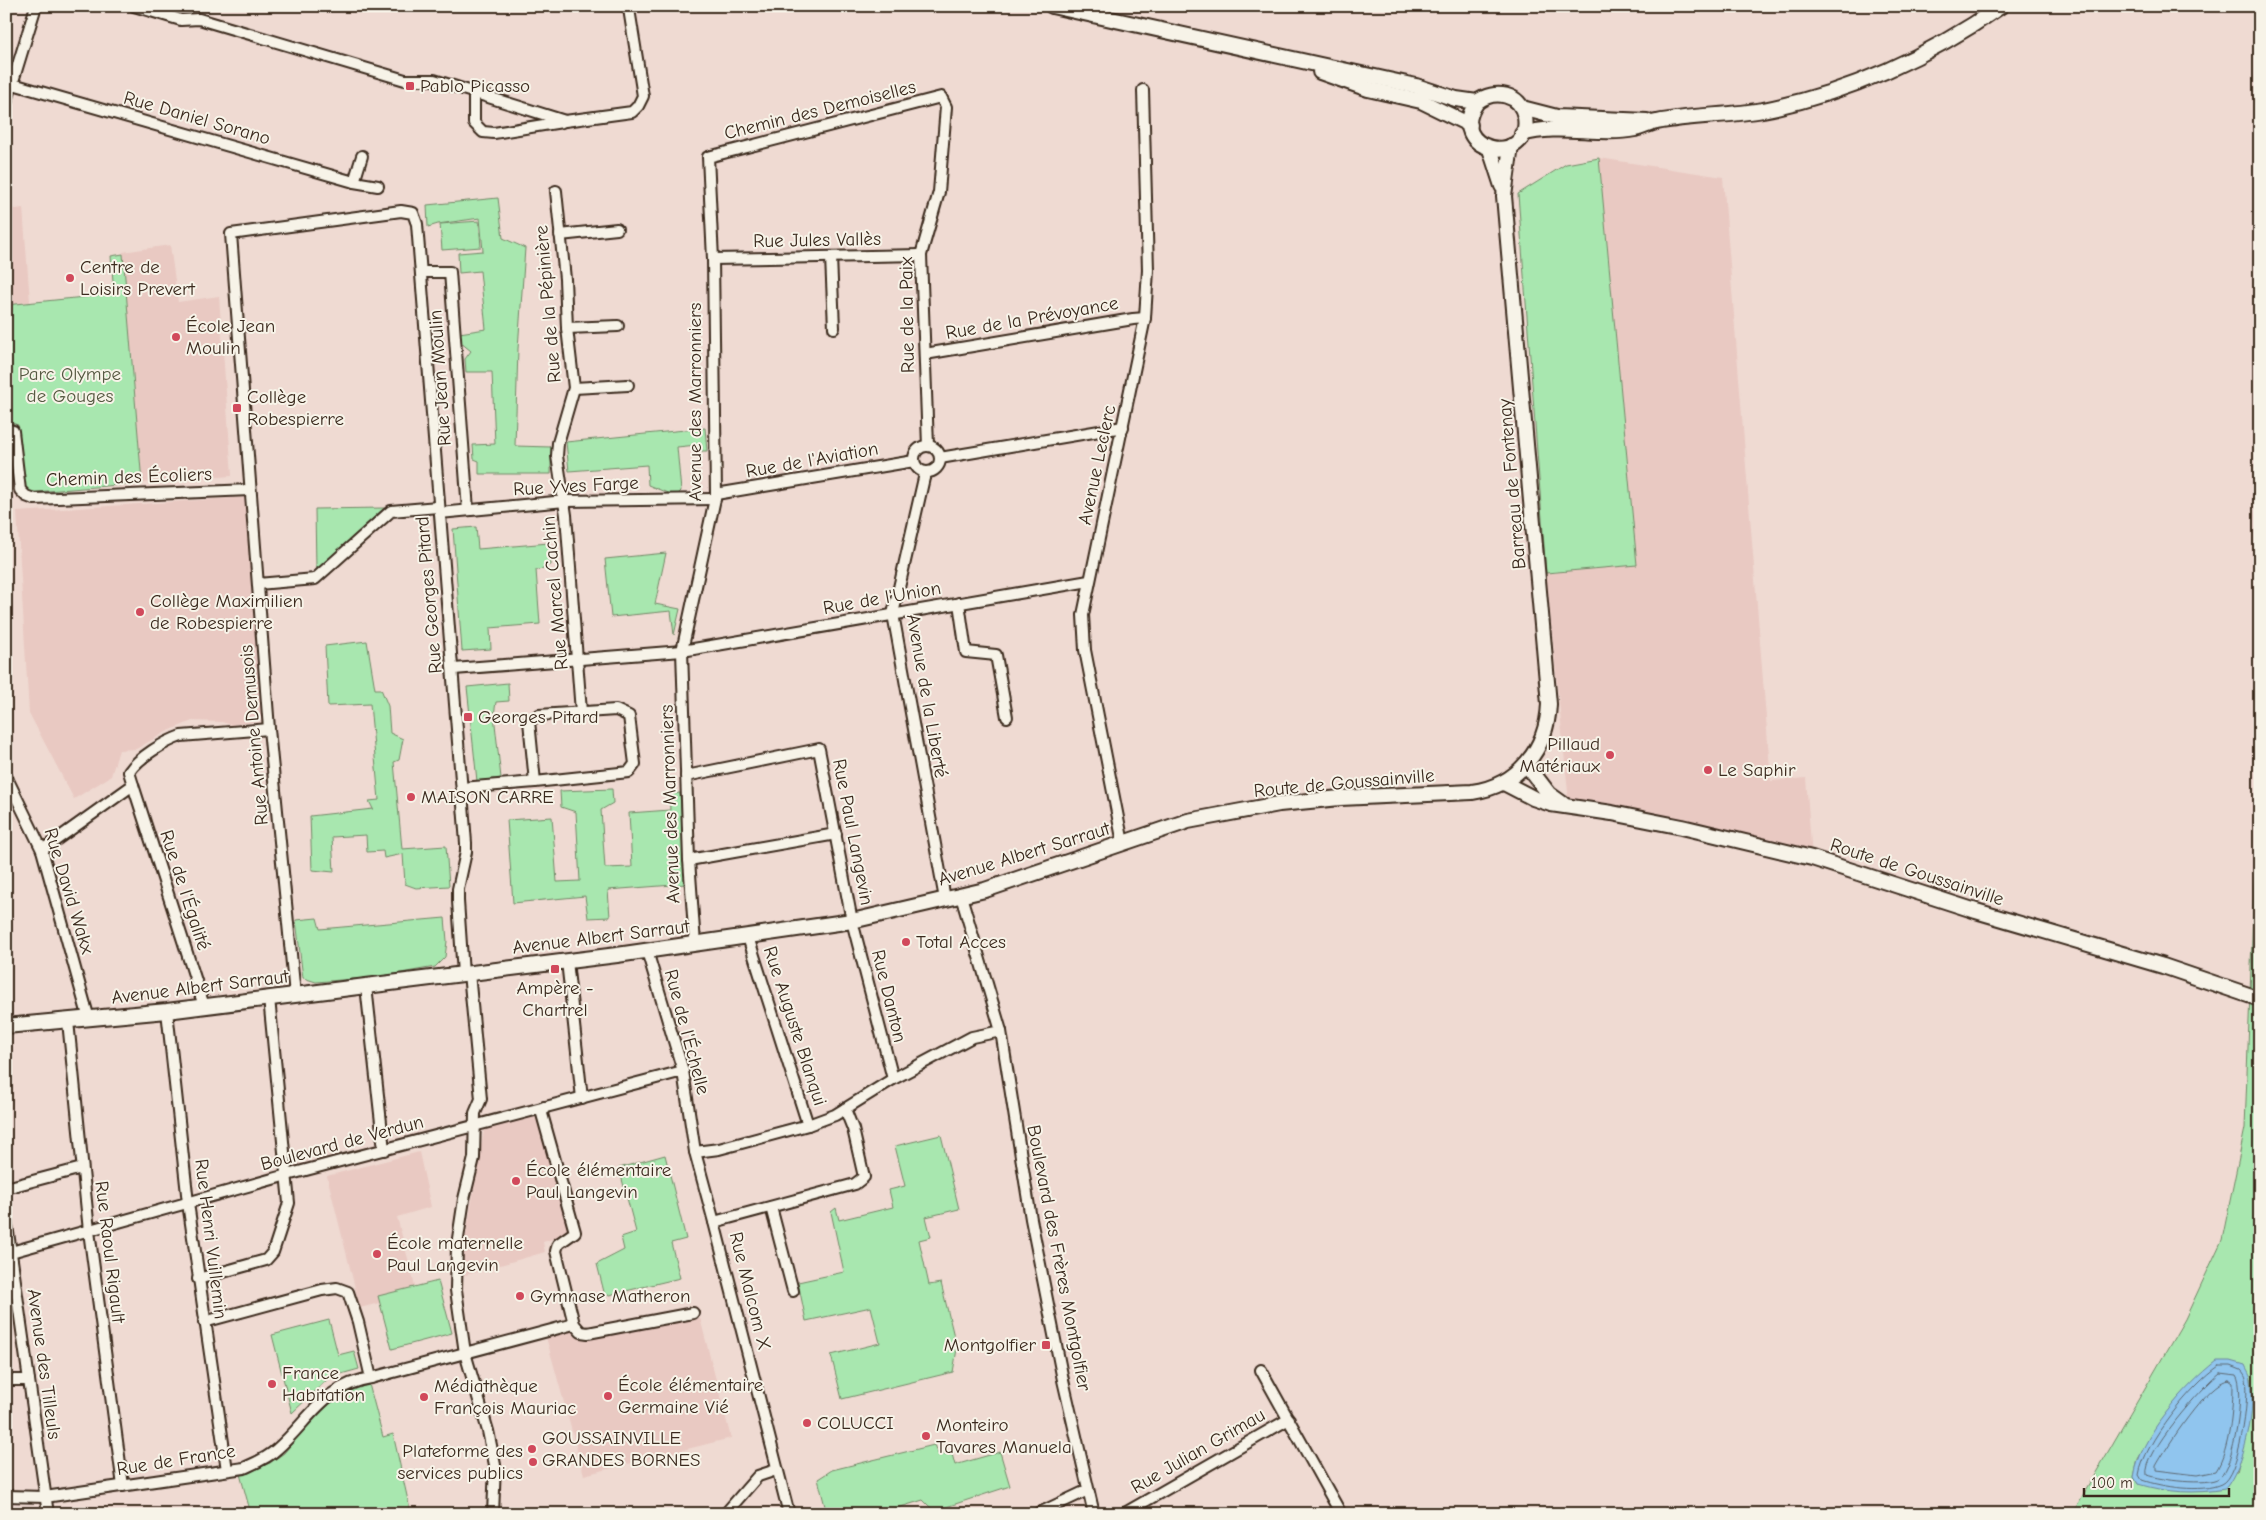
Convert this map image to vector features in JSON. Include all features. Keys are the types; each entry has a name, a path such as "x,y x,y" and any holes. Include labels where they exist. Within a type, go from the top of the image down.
{"street":[{"path":"6,104 10,82 36,6"},
{"path":"134,6 180,20 199,19 405,80 434,80 565,121"},
{"path":"477,93 474,98 474,123 483,132 632,112 638,106 643,96 629,9 625,6"},
{"path":"1052,6 1416,86 1456,99 1477,102"},
{"path":"1522,108 1525,121 1522,134 1511,146 1500,150 1490,149 1476,140 1470,125 1471,113 1477,102 1497,94 1511,97 1522,108 1557,117 1656,122 1761,110 1841,89 1896,67 1938,46 2001,6"},
{"path":"1237,48 1368,89 1421,101 1470,125"},
{"name":"Rue Daniel Sorano","path":"10,82 354,182 378,186"},
{"name":"Avenue Leclerc","path":"1123,843 1085,650 1083,615 1146,318 1148,270 1143,90"},
{"name":"Chemin des Demoiselles","path":"708,157 941,97"},
{"name":"Rue de la Paix","path":"928,446 921,255 939,192 946,107 941,97"},
{"path":"1522,134 1548,129 1594,132 1636,129 1656,122"},
{"name":"Barreau de Fontenay","path":"1504,196 1511,146"},
{"name":"Barreau de Fontenay","path":"1490,149 1504,196 1548,686 1548,720 1543,738 1526,764"},
{"path":"354,182 362,156"},
{"name":"Avenue des Marronniers","path":"695,944 689,860 682,651 716,497 713,259 708,157"},
{"name":"Rue de la Pépinière","path":"556,191 565,279 566,328 574,388 558,443"},
{"name":"Rue Georges Pitard","path":"231,234 401,211 413,213 417,224 439,510 454,669 466,852 458,886 458,901 481,1099 475,1113 474,1158 464,1199 457,1245 456,1290 466,1353 488,1431 495,1465 493,1514"},
{"path":"560,235 617,229"},
{"name":"Rue Antoine Demusois","path":"231,234 270,729 295,995"},
{"name":"Rue Jules Vallès","path":"713,259 921,255"},
{"path":"831,257 834,328"},
{"name":"Rue Jean Moulin","path":"421,272 450,272 468,510"},
{"name":"Rue de la Prévoyance","path":"925,354 1146,318"},
{"path":"566,328 618,326"},
{"path":"574,388 628,385"},
{"path":"940,458 1123,427"},
{"name":"Chemin des Écoliers","path":"6,429 13,431 20,490 26,496 34,498 250,490"},
{"name":"Rue Marcel Cachin","path":"558,443 557,456 565,501 581,712"},
{"path":"928,446 935,448 940,458 935,469 927,472 920,470 914,460 919,449 928,446"},
{"name":"Rue de l'Aviation","path":"716,497 914,460"},
{"name":"Avenue de la Liberté","path":"927,472 892,614 945,899"},
{"name":"Rue Yves Farge","path":"258,584 315,579 391,511 468,510 565,501 716,497"},
{"name":"Rue de l'Union","path":"454,669 682,651 1089,581"},
{"path":"959,602 966,652 996,655 1007,717"},
{"path":"462,788 535,782 629,772 634,764 629,716 616,710 539,715 529,721 535,782"},
{"path":"42,850 133,785 130,772 134,765 173,739 181,736 270,729"},
{"name":"Rue Paul Langevin","path":"686,776 819,749 852,921"},
{"name":"Route de Goussainville","path":"1188,821 1279,804 1485,790 1504,783 1526,764 1549,794 1566,806"},
{"name":"Rue David Wakx","path":"6,776 42,850 89,1019"},
{"name":"Route de Goussainville","path":"1504,783 1542,802 1682,827 1791,852 1976,911 2163,966 2255,997"},
{"name":"Rue de l'Égalité","path":"133,785 204,1006"},
{"name":"Avenue Albert Sarraut","path":"6,1026 167,1011 466,974 647,951 852,921 985,890 1188,821"},
{"path":"689,860 836,834"},
{"name":"Boulevard des Frères Montgolfier","path":"961,896 1001,1031 1031,1219 1094,1514"},
{"name":"Rue Danton","path":"852,921 893,1079"},
{"name":"Rue Auguste Blanqui","path":"748,937 808,1126"},
{"name":"Rue de l'Échelle","path":"647,951 683,1071 695,1152 714,1222"},
{"path":"567,961 582,1098"},
{"path":"366,986 384,1150"},
{"path":"198,1279 266,1260 273,1252 289,1203 269,998"},
{"name":"Rue Henri Vuillemin","path":"167,1011 188,1203 227,1470"},
{"name":"Rue Raoul Rigault","path":"68,1021 89,1231 123,1486"},
{"path":"695,1152 719,1149 808,1126 845,1109 893,1079 972,1037 1001,1031"},
{"name":"Boulevard de Verdun","path":"11,1252 475,1125 683,1071"},
{"path":"544,1107 542,1114 576,1232 558,1244 556,1251 574,1324 581,1332 588,1333 693,1313"},
{"path":"714,1222 855,1184 864,1177 853,1129 845,1109"},
{"path":"6,1188 82,1168"},
{"path":"771,1207 793,1291"},
{"name":"Avenue des Tilleuls","path":"6,1218 11,1252 10,1268 29,1380 48,1514"},
{"name":"Rue Malcom X","path":"714,1222 776,1470 789,1514"},
{"path":"204,1322 338,1288 348,1292 358,1322 371,1378"},
{"name":"Rue de France","path":"6,1496 45,1497 244,1468 277,1449 322,1400 355,1381 574,1324"},
{"path":"1261,1370 1341,1514"},
{"path":"6,1380 29,1380"},
{"name":"Rue Julian Grimau","path":"1123,1514 1290,1420"},
{"path":"725,1514 758,1476 776,1470"},
{"path":"1037,1514 1088,1490"}],"shaded area":[{"path":"1599,158 1723,177 1771,781 1806,778 1812,858 1566,806 1568,792 1546,573 1637,564"},
{"path":"6,207 23,208 30,302 6,305"},
{"name":"École Jean Moulin","path":"170,245 178,302 219,296 232,476 142,483 123,252"},
{"name":"Collège Maximilien de Robespierre","path":"247,497 265,712 259,721 231,725 222,722 192,721 166,732 136,749 119,750 111,776 74,799 29,713 17,512"},
{"name":"École élémentaire Paul Langevin","path":"538,1115 572,1233 543,1242 545,1252 459,1277 484,1130"},
{"name":"École maternelle Paul Langevin","path":"419,1152 431,1207 397,1217 417,1293 360,1308 327,1176"},
{"path":"700,1318 731,1438 584,1475 546,1337 572,1330 575,1336 582,1339"}],"green space":[{"path":"1599,158 1637,565 1546,573 1518,194 1566,164"},
{"path":"498,198 503,238 525,248 518,349 515,446 551,447 551,474 479,474 479,461 474,459 473,445 495,444 492,372 466,372 465,359 471,351 460,342 459,333 486,329 480,271 459,273 458,253 483,251 480,218 428,227 427,205"},
{"path":"479,221 481,247 442,250 440,224"},
{"name":"Parc Olympe de Gouges","path":"123,254 142,483 24,493 18,425 6,421 6,305 114,294 111,256"},
{"path":"705,428 707,451 700,451 697,445 677,447 681,491 678,494 670,494 648,485 647,465 569,471 566,442"},
{"path":"384,508 321,566 316,568 315,509"},
{"path":"476,527 478,549 549,543 551,565 544,565 544,569 536,570 540,624 490,628 491,649 462,651 453,529"},
{"path":"666,553 655,604 680,609 674,635 671,611 611,617 605,559"},
{"path":"367,641 375,689 381,689 388,706 390,733 403,739 399,760 394,762 402,849 446,846 449,886 416,888 405,884 403,854 384,858 383,851 367,852 366,835 332,837 334,872 312,870 310,816 373,809 369,801 379,800 370,704 328,706 325,646"},
{"path":"508,683 509,701 496,702 494,715 501,778 477,781 467,687"},
{"path":"612,789 613,803 601,810 605,868 632,867 629,813 670,810 669,794 680,793 686,884 608,890 610,917 588,918 585,896 513,903 507,820 552,817 557,882 580,881 576,812 561,807 560,791"},
{"path":"2260,837 2260,1514 2072,1514 2185,1319 2222,1240 2245,1128 2254,885","holes":["2251,1378 2252,1406 2237,1472 2138,1484 2134,1477 2138,1459 2153,1433 2179,1398"]},
{"path":"317,918 320,929 445,918 447,941 445,957 435,967 378,977 316,982 303,978 296,920"},
{"path":"941,1135 959,1209 926,1217 931,1237 919,1240 929,1285 941,1283 957,1349 953,1372 842,1399 831,1355 880,1343 871,1307 806,1321 798,1282 844,1272 831,1212 836,1208 839,1220 893,1207 889,1190 905,1186 895,1146"},
{"path":"665,1155 686,1239 671,1243 680,1278 605,1296 597,1264 624,1250 621,1237 636,1232 619,1168"},
{"path":"438,1281 452,1333 392,1349 378,1296"},
{"path":"329,1320 338,1355 354,1351 359,1369 330,1377 292,1413 272,1335"},
{"path":"369,1384 383,1437 393,1434 411,1514 251,1514 240,1474 270,1463 284,1453 323,1407 336,1397"},
{"path":"934,1445 938,1454 952,1454 955,1465 1000,1452 1010,1486 934,1511 923,1500 878,1514 827,1514 818,1479 832,1470"}],"water":[{"path":"2217,1361 2231,1361 2245,1365 2251,1378 2252,1393 2250,1422 2243,1452 2238,1466 2225,1489 2182,1492 2138,1484 2134,1477 2138,1461 2154,1429 2178,1398 2204,1371"}],"place":[{"name":"Pablo Picasso","path":"410,86"},
{"name":"Centre de Loisirs Prevert","path":"70,278"},
{"name":"École Jean Moulin","path":"176,337"},
{"name":"Collège Robespierre","path":"237,408"},
{"name":"Collège Maximilien de Robespierre","path":"140,612"},
{"name":"Georges Pitard","path":"468,717"},
{"name":"Pillaud Matériaux","path":"1610,755"},
{"name":"Le Saphir","path":"1708,770"},
{"name":"MAISON CARRE","path":"411,797"},
{"name":"Total Acces","path":"906,942"},
{"name":"Ampère - Chartrel","path":"555,969"},
{"name":"École élémentaire Paul Langevin","path":"516,1181"},
{"name":"École maternelle Paul Langevin","path":"377,1254"},
{"name":"Gymnase Matheron","path":"520,1296"},
{"name":"Montgolfier","path":"1046,1345"},
{"name":"France Habitation","path":"272,1384"},
{"name":"École élémentaire Germaine Vié","path":"608,1396"},
{"name":"Médiathèque François Mauriac","path":"424,1397"},
{"name":"COLUCCI","path":"807,1423"},
{"name":"Monteiro Tavares Manuela","path":"926,1436"},
{"name":"GOUSSAINVILLE GRANDES BORNES","path":"532,1449"},
{"name":"Plateforme des services publics","path":"533,1462"}]}
